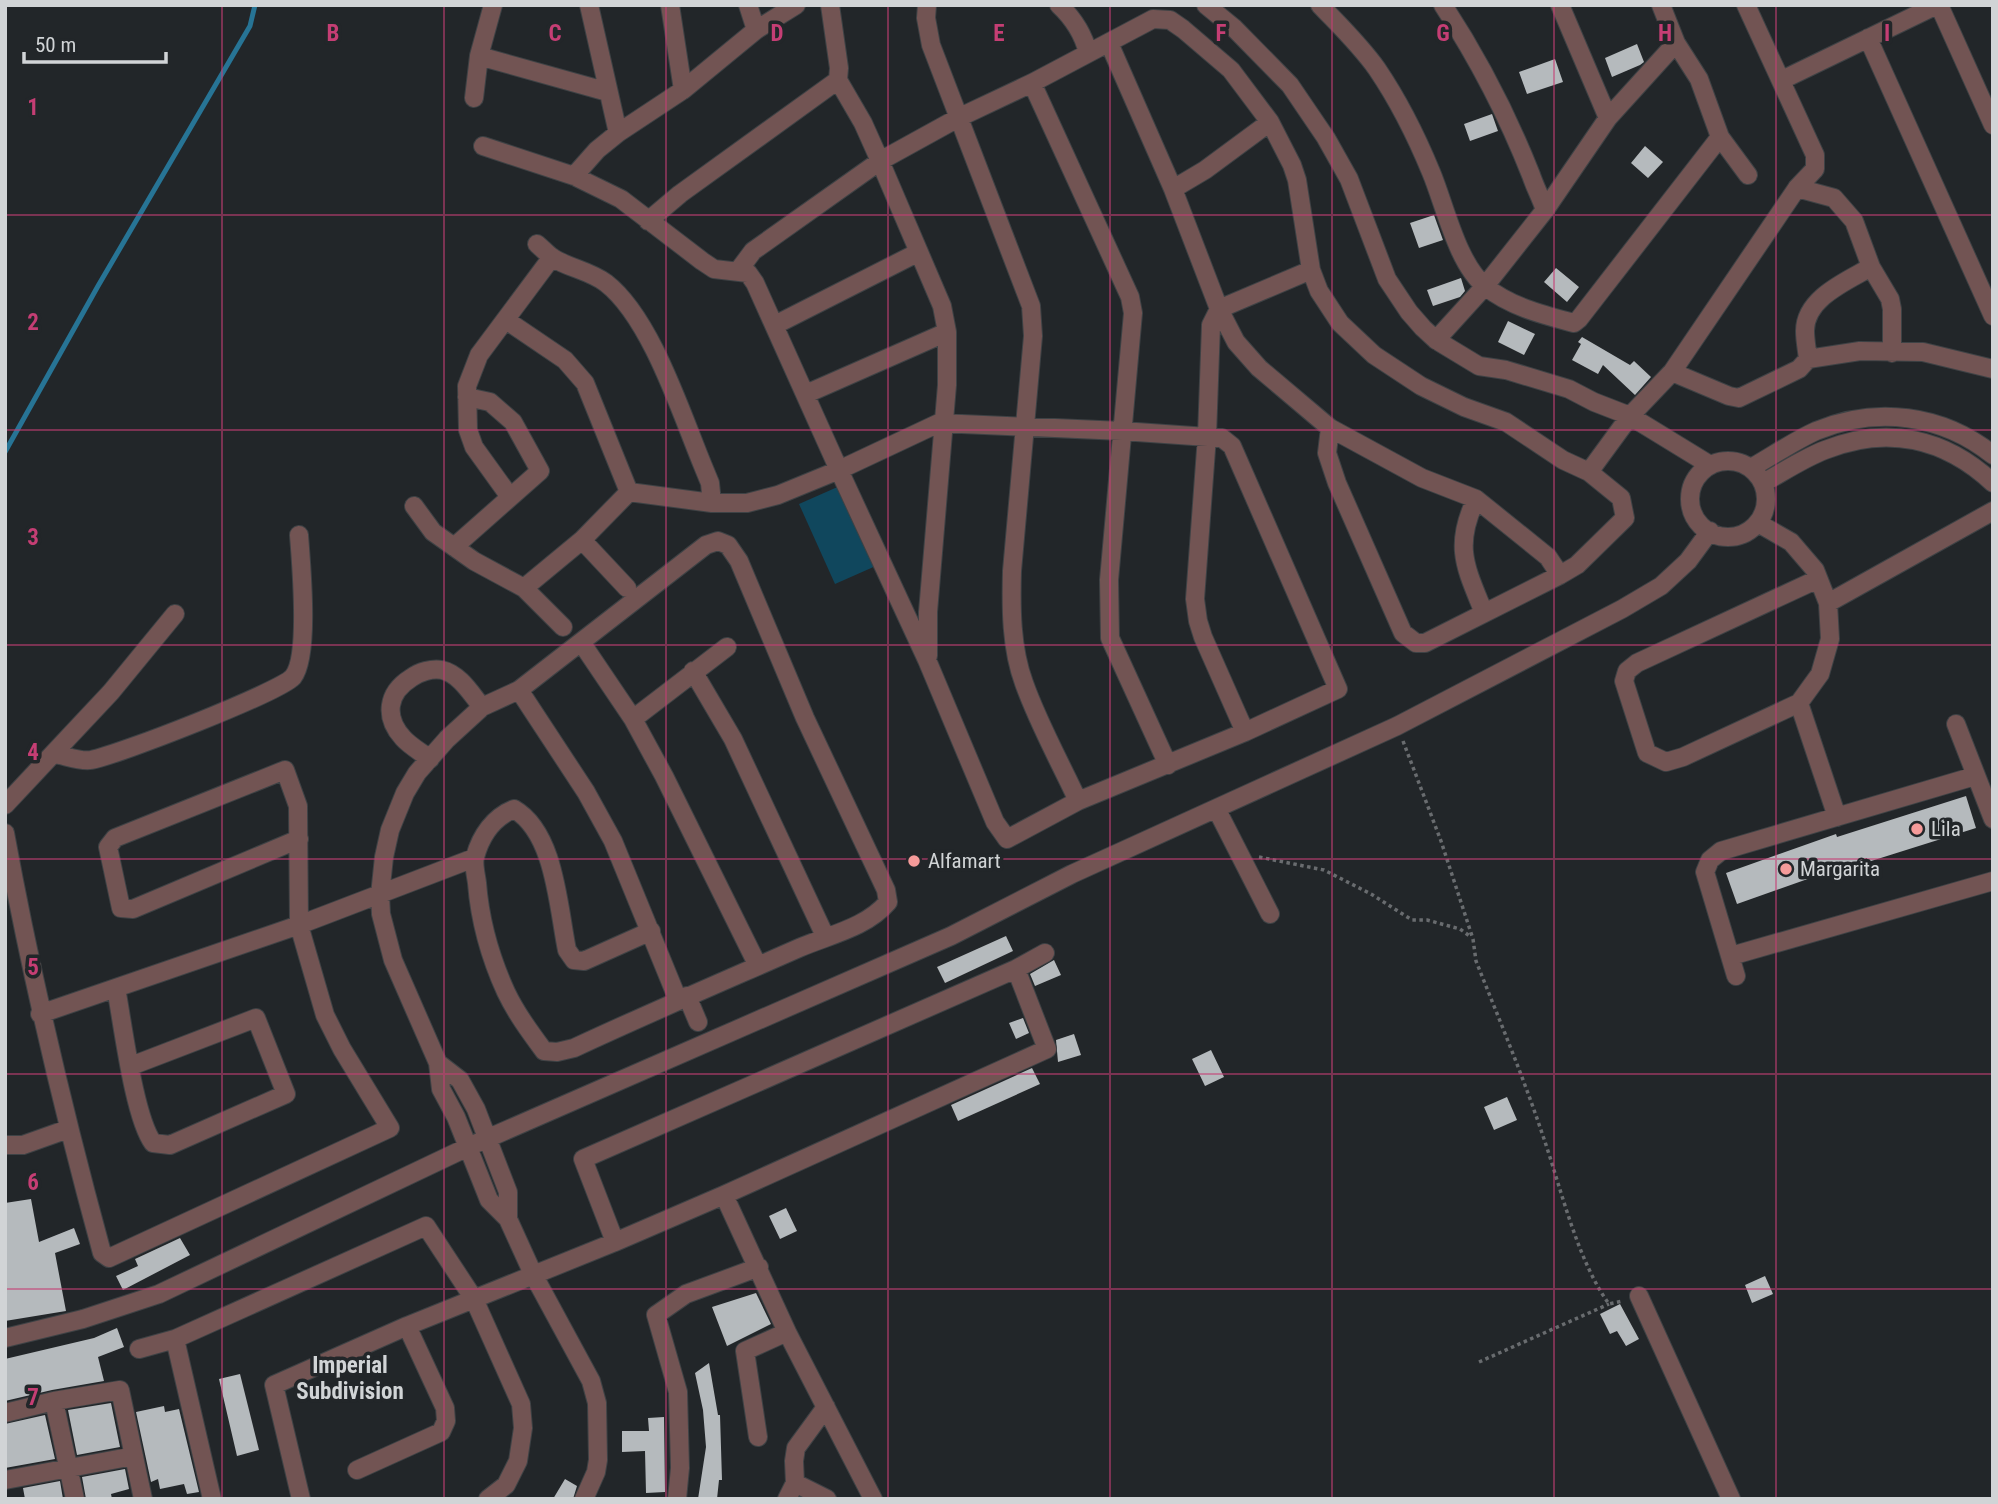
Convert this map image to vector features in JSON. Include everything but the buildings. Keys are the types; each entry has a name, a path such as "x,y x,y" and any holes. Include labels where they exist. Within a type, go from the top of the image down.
{"street":[{"path":"474,98 479,56 493,5"},
{"path":"589,5 618,133"},
{"path":"670,5 683,90"},
{"path":"748,5 756,30"},
{"path":"574,176 597,150 618,133 683,90 756,30 796,5"},
{"path":"830,5 839,68 838,80 863,123 880,161 942,306 947,332 944,422 928,612 928,660"},
{"path":"927,5 926,18 931,45 1031,306 1033,336 1012,571 1014,636 1024,683 1078,801"},
{"path":"1059,5 1084,37 1088,54"},
{"path":"1206,5 1234,28 1290,85 1326,138 1349,180 1387,279 1409,312 1436,340 1479,366 1506,370 1569,388 1594,402 1630,416 1710,465"},
{"path":"1320,5 1378,70 1431,172 1460,248 1485,286 1514,304 1545,316 1574,323 1720,137"},
{"path":"1443,5 1494,88 1545,210"},
{"path":"1560,5 1608,118"},
{"path":"1661,5 1676,43 1699,79 1720,137 1748,174"},
{"path":"1589,472 1630,416 1672,372 1797,188 1815,169 1815,155 1746,5"},
{"path":"1782,80 1938,5 1993,125"},
{"path":"738,271 753,251 880,161 958,118 1032,83 1153,19 1170,20 1231,70 1270,122 1297,180 1311,270 1319,290 1340,323 1374,355 1421,386 1464,407 1506,422 1563,460 1589,472 1621,498 1625,518 1577,565 1425,643 1416,643 1403,633 1337,483 1327,453 1330,428"},
{"path":"1868,38 1993,316"},
{"path":"1108,43 1173,188 1219,309 1236,342 1259,368 1330,428 1422,478 1476,499 1548,557 1560,575"},
{"path":"1436,340 1485,286 1545,210 1608,118 1676,43"},
{"path":"479,56 608,92"},
{"path":"648,221 680,194 838,80"},
{"path":"1032,83 1130,298 1133,313 1110,580 1110,638 1168,765"},
{"path":"1173,188 1205,170 1270,122"},
{"path":"483,146 574,176 621,199 714,269 748,273 775,325 839,470 928,660 995,822 1007,839 1078,801 1245,732 1338,689 1232,446 1222,438 944,422 934,424 839,470 747,503 712,503 629,492"},
{"path":"1797,188 1834,198 1854,221 1871,267 1890,299 1892,353"},
{"path":"537,244 552,257 606,284 638,321 651,343 704,466 712,503"},
{"path":"775,325 919,253"},
{"path":"510,497 474,447 468,430 467,386 479,355 552,257"},
{"path":"1808,359 1805,330 1808,317 1818,302 1834,288 1871,267"},
{"path":"1245,732 1198,621 1195,599 1207,436 1211,326 1219,309 1311,270"},
{"path":"506,320 565,360 585,383 629,492"},
{"path":"806,394 947,332"},
{"path":"1672,372 1739,398 1799,369 1808,359 1860,351 1923,352 1993,369"},
{"path":"454,547 540,471 513,422 490,402 467,397"},
{"path":"1751,468 1815,432 1858,418 1924,419 1956,431 1993,455"},
{"path":"1763,483 1823,450 1862,439 1891,438 1919,440 1950,452 1970,463 1993,483"},
{"path":"1731,461 1751,468 1763,483 1766,504 1758,523 1750,530 1730,536 1710,531 1696,518 1690,499 1695,480 1710,465 1731,461"},
{"path":"524,588 582,540 629,492"},
{"path":"1476,499 1463,534 1462,556 1484,613"},
{"path":"414,506 433,532 474,561 524,588 564,627"},
{"path":"1828,603 1993,511"},
{"path":"1758,523 1791,542 1815,570 1828,603 1830,639 1820,674 1799,703 1683,757 1666,762 1647,753 1624,681 1627,671 1637,663 1818,579"},
{"path":"5,1338 83,1319 159,1294 468,1147 951,936 1072,874 1397,726 1661,586 1688,561 1710,531"},
{"path":"55,754 89,760 139,745 236,705 292,677 300,662 301,642 299,534"},
{"path":"582,540 627,587"},
{"path":"584,1499 596,1472 598,1460 597,1403 591,1381 533,1275 508,1219 489,1200 441,1089 438,1063 393,960 381,914 380,895 390,830 405,793 429,758 482,707 519,690 706,545 718,541 728,545 739,561 805,718 886,890 888,902 867,922 825,936 574,1048 557,1052 544,1051 506,992 488,948 482,924 474,858 490,825 501,814 514,809 526,816 543,840 567,950 574,960 584,961 651,931"},
{"path":"5,805 111,692 175,614"},
{"path":"581,642 632,719 664,776 758,966"},
{"path":"632,719 727,647"},
{"path":"429,758 404,738 391,714 392,696 403,683 426,671 441,670 458,679 482,707"},
{"path":"693,671 733,738 825,936"},
{"path":"519,690 593,803 613,841 682,998 698,1022"},
{"path":"1799,703 1837,817"},
{"path":"1956,724 1993,819"},
{"path":"5,833 40,1014 68,1129 102,1253 109,1258 390,1128 342,1049 326,1015 299,925 299,839 298,806 285,770 116,838 108,847 121,908 133,909 299,839"},
{"path":"1736,976 1705,872 1710,860 1721,851 1975,776"},
{"path":"1217,810 1269,915"},
{"path":"40,1014 299,925 474,858"},
{"path":"1731,956 1993,881"},
{"path":"615,1242 583,1159 1016,969 1045,953"},
{"path":"301,1499 274,1385 407,1326 724,1195 1047,1049 1016,969"},
{"path":"116,988 131,1066 142,1123 153,1143 170,1145 286,1094 256,1018 131,1066"},
{"path":"438,1063 460,1080 476,1109 508,1192 508,1219"},
{"path":"5,1145 23,1145 68,1129"},
{"path":"724,1195 788,1332 873,1499"},
{"path":"139,1349 175,1339 426,1226 474,1298 520,1404 523,1428 518,1461 506,1485 488,1499"},
{"path":"677,1499 680,1468 678,1392 656,1315 686,1294 758,1267"},
{"path":"1639,1296 1731,1499"},
{"path":"357,1470 441,1432 446,1421 445,1408 407,1326"},
{"path":"758,1437 745,1351 788,1332"},
{"path":"175,1339 212,1499"},
{"path":"5,1413 54,1401 120,1390 143,1499"},
{"path":"54,1401 75,1499"},
{"path":"826,1407 796,1448 791,1491 827,1499"},
{"path":"5,1480 134,1456"}],"path":[{"path":"1397,726 1441,841 1473,939 1476,961 1537,1120 1582,1253 1598,1289 1609,1304"},
{"path":"1239,853 1324,870 1371,894 1412,920 1427,920 1460,929 1473,939"},
{"path":"1479,1362 1609,1304 1639,1296"}],"shaded area":[{"path":"842,485 878,565 835,584 799,504"}],"waterway":[{"path":"5,452 98,286 250,26 255,5"}],"place":[{"name":"Lila","path":"1917,829"},
{"name":"Alfamart","path":"914,861"},
{"name":"Margarita","path":"1786,869"}],"district":[{"name":"Imperial Subdivision","path":"350,1378"}]}
